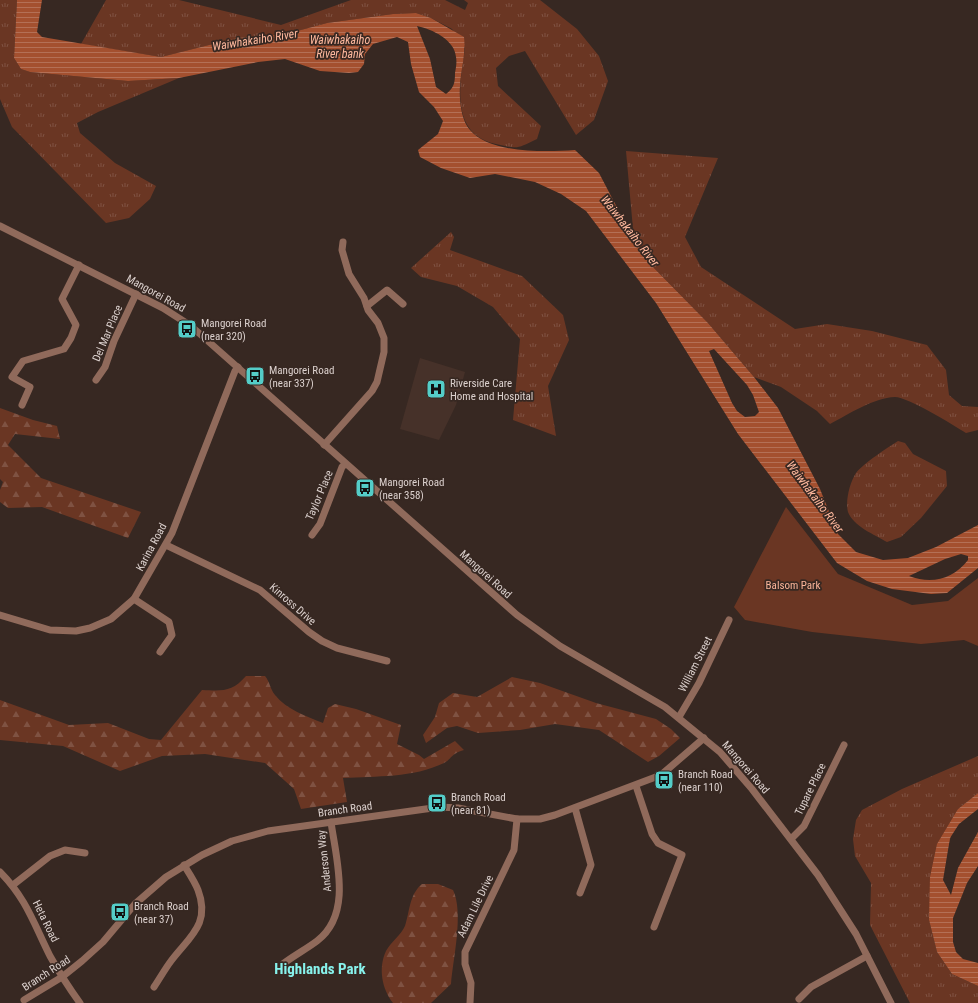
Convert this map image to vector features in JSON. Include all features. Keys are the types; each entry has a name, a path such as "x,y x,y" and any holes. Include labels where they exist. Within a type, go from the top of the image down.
{"street":[{"name":"Mangorei Road","path":"0,226 163,308 191,326 517,616 560,646 648,696 704,738 730,763 791,839 827,888 867,956 891,1003"},
{"path":"324,445 366,400 377,382 384,352 384,338 378,322 349,274 342,250 343,242"},
{"path":"22,405 30,387 12,377 19,365 28,358 64,349 71,338 76,325 62,298 79,265"},
{"path":"367,306 387,290 403,304"},
{"name":"Del Mar Place","path":"96,380 105,367 114,341 136,294"},
{"name":"Karina Road","path":"0,615 50,630 76,631 90,628 111,619 134,599 166,545 235,371 238,367"},
{"name":"Taylor Place","path":"312,535 320,524 342,467 345,464"},
{"name":"Kinross Drive","path":"166,545 260,590 309,632 322,641 337,648 387,661"},
{"path":"134,599 169,622 172,635 160,652"},
{"name":"William Street","path":"679,718 699,683 729,620"},
{"name":"Branch Road","path":"24,1000 62,977 103,942 135,904 166,877 202,855 232,841 268,831 448,807 517,819 540,819 636,786 661,775 704,738"},
{"name":"Tupare Place","path":"791,839 804,826 844,745"},
{"path":"636,786 652,834 658,843 682,855 654,927"},
{"path":"575,808 591,865 580,892"},
{"name":"Adam Lile Drive","path":"470,1003 471,983 465,964 465,952 514,850 517,819"},
{"name":"Anderson Way","path":"279,967 318,940 329,928 336,914 339,902 338,880 331,822"},
{"path":"13,885 50,856 65,850 85,853"},
{"path":"154,987 170,962 191,939 199,925 202,907 198,890 184,866"},
{"name":"Heta Road","path":"0,872 13,885 28,907 62,977 80,1003"},
{"path":"799,999 811,987 867,956"}],"shaded area":[{"name":"Riverside Care Home and Hospital","path":"420,358 465,372 456,405 439,440 400,429"}],"green space":[{"path":"0,0 17,0 14,58 21,69 30,72 128,81 179,78 98,112 77,123 80,133 115,163 156,186 150,199 129,218 106,223 12,127 0,99"},
{"path":"106,0 179,0 281,25 351,0 445,0 465,10 468,3 464,0 540,0 577,29 599,56 608,81 594,120 576,135 525,51 509,56 496,68 498,86 541,126 537,139 521,146 509,147 481,138 471,130 464,118 461,105 461,76 465,48 452,29 431,18 416,13 393,14 327,23 286,34 237,38 161,57 81,44"},
{"path":"626,151 718,158 685,237 701,267 795,329 827,324 872,331 927,345 946,370 949,395 962,406 978,407 978,430 966,433 920,406 895,397 870,403 830,424 817,411 781,387 754,377 708,323 652,266 634,240"},
{"path":"451,232 454,237 450,250 522,276 563,315 569,340 548,386 556,436 513,420 520,339 493,307 457,286 421,277 411,268"},
{"path":"0,408 33,420 57,426 60,439 15,434 8,445 41,478 141,512 128,538 42,507 8,508 0,502 0,490 3,482 0,479"},
{"path":"898,441 905,443 913,454 946,471 947,486 921,518 901,537 887,542 865,530 855,522 848,512 848,497 850,486 856,473 870,460"},
{"name":"Balsom Park","path":"786,507 838,574 912,605 948,601 978,578 978,646 964,640 921,644 812,632 745,620 734,607"},
{"path":"246,676 265,676 273,693 285,705 323,723 328,708 335,704 356,709 401,725 397,744 424,759 455,741 464,750 456,753 444,763 420,771 407,774 343,778 347,802 301,809 294,789 265,763 205,754 162,756 120,771 63,746 0,740 0,700 69,725 108,723 149,739 161,740 202,690 221,690 231,688"},
{"path":"512,677 540,683 596,703 656,719 671,729 680,738 659,756 648,762 599,730 555,724 520,730 478,733 457,726 447,728 426,743 423,735 435,717 439,703 453,693 477,697"},
{"path":"978,756 978,793 958,809 929,920 937,952 952,974 978,986 978,1003 910,1003 870,925 871,883 855,856 853,839 856,820 862,810 902,789"},
{"path":"422,884 438,884 453,890 456,900 458,923 451,984 431,1003 393,1003 386,991 382,978 382,964 386,951 405,926 412,898"}],"water":[{"name":"Waiwhakaiho River bank","path":"17,0 42,0 37,32 42,37 161,57 237,38 286,34 327,23 393,14 416,13 431,18 464,37 460,97 464,121 470,130 479,138 491,144 520,150 575,150 599,173 634,240 652,266 708,323 778,408 820,489 838,534 856,552 883,560 908,558 936,547 978,525 978,568 947,593 931,594 892,589 867,581 837,563 738,434 656,303 586,211 561,194 535,182 495,174 470,178 441,168 420,157 418,150 438,134 443,121 434,107 419,92 411,64 408,42 397,37 373,44 365,54 364,64 358,72 349,73 320,71 285,59 258,62 179,78 128,81 30,72 21,69 14,58","holes":["417,26 442,36 452,45 455,51 456,63 454,82 451,90 446,94 436,87 430,59","714,349 747,385 753,395 759,412 755,416 745,417 737,411 709,351","961,554 968,556 968,560 962,567 949,576 934,580 918,579 909,576 945,559"]},
{"path":"978,793 978,809 959,824 950,838 943,880 951,895 958,868 978,832 978,866 967,883 953,918 953,942 956,952 963,959 978,963 978,986 952,974 937,952 929,920 930,877 937,844 958,809"}],"place":[{"name":"Mangorei Road (near 320)","path":"187,329"},
{"name":"Mangorei Road (near 337)","path":"255,376"},
{"name":"Riverside Care Home and Hospital","path":"436,389"},
{"name":"Mangorei Road (near 358)","path":"365,488"},
{"name":"Branch Road (near 110)","path":"664,780"},
{"name":"Branch Road (near 81)","path":"437,803"},
{"name":"Branch Road (near 37)","path":"120,912"}],"district":[{"name":"Highlands Park","path":"320,969"}],"water label":[{"name":"Waiwhakaiho River","path":"255,40"},
{"name":"Waiwhakaiho River","path":"630,231"},
{"name":"Waiwhakaiho River","path":"815,497"}]}
